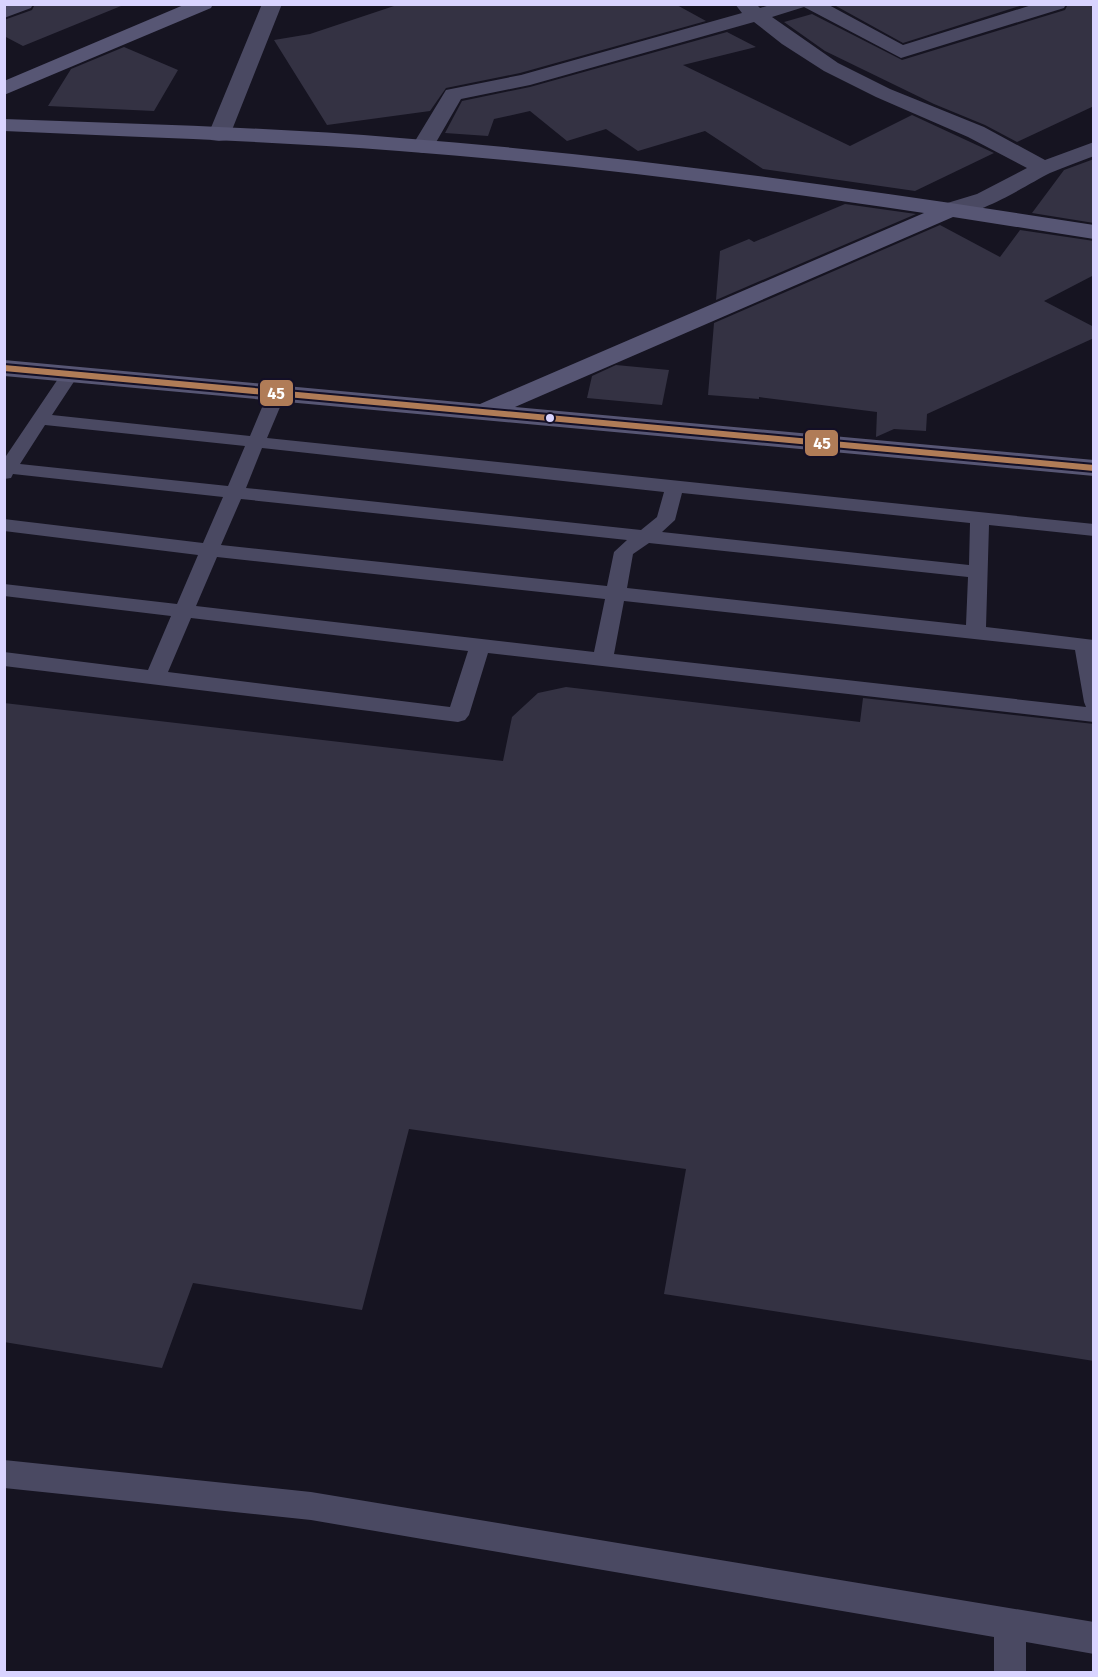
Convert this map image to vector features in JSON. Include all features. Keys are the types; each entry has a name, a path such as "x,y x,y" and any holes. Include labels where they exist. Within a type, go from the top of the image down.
{"street":[{"path":"4,12 24,4"},
{"path":"219,135 272,4"},
{"path":"423,146 453,94 523,81 750,10 796,4"},
{"path":"811,4 901,52 1057,4"},
{"path":"4,89 197,6"},
{"path":"750,10 789,40 831,67 883,93 976,132 1044,168"},
{"path":"4,125 423,146 592,162 952,209 1094,232"},
{"path":"483,412 952,209 985,199 1044,168 1094,148"},
{"path":"4,368 1094,468"}],"lane":[{"path":"70,374 7,471 978,572"},
{"path":"155,678 277,393"},
{"path":"40,419 1094,530"},
{"path":"603,660 624,552 666,520 674,487"},
{"path":"976,633 980,518"},
{"path":"4,525 210,550 1089,646 1094,702"},
{"path":"4,590 1094,715"},
{"path":"4,659 458,715 480,646"},
{"path":"4,1474 311,1506 1094,1638"},
{"path":"1010,1624 1010,1672"}],"building":[{"path":"35,4 121,4 121,6 23,46 4,36 4,20 32,10"},
{"path":"400,4 675,4 706,21 520,73 446,88 430,111 327,125 274,40 310,34"},
{"path":"843,4 1026,4 903,43 836,6"},
{"path":"1068,4 1094,4 1094,106 1017,142 825,51 784,22 812,14 902,60 1065,10"},
{"path":"727,32 756,47 683,65 850,146 912,115 994,153 915,191 763,169 705,131 638,151 606,129 567,141 530,111 494,119 488,136 445,133 462,101 530,87"},
{"path":"124,47 178,70 154,111 48,106 71,69"},
{"path":"1094,159 1094,223 1032,213 1064,170"},
{"path":"845,204 916,214 716,300 720,251 749,239 754,242"},
{"path":"940,225 1000,257 1020,230 1094,241 1094,275 1044,301 1094,327 1094,338 927,414 926,431 894,429 876,437 877,412 759,397 759,399 708,395 714,323"},
{"path":"616,365 669,370 662,405 587,398 592,376"},
{"path":"566,687 860,722 863,698 1094,724 1094,1361 664,1294 686,1169 409,1129 362,1310 193,1283 162,1368 4,1342 4,703 503,761 512,717 538,693"}],"transit line":[{"name":"45","path":"4,368 1094,468"}]}
